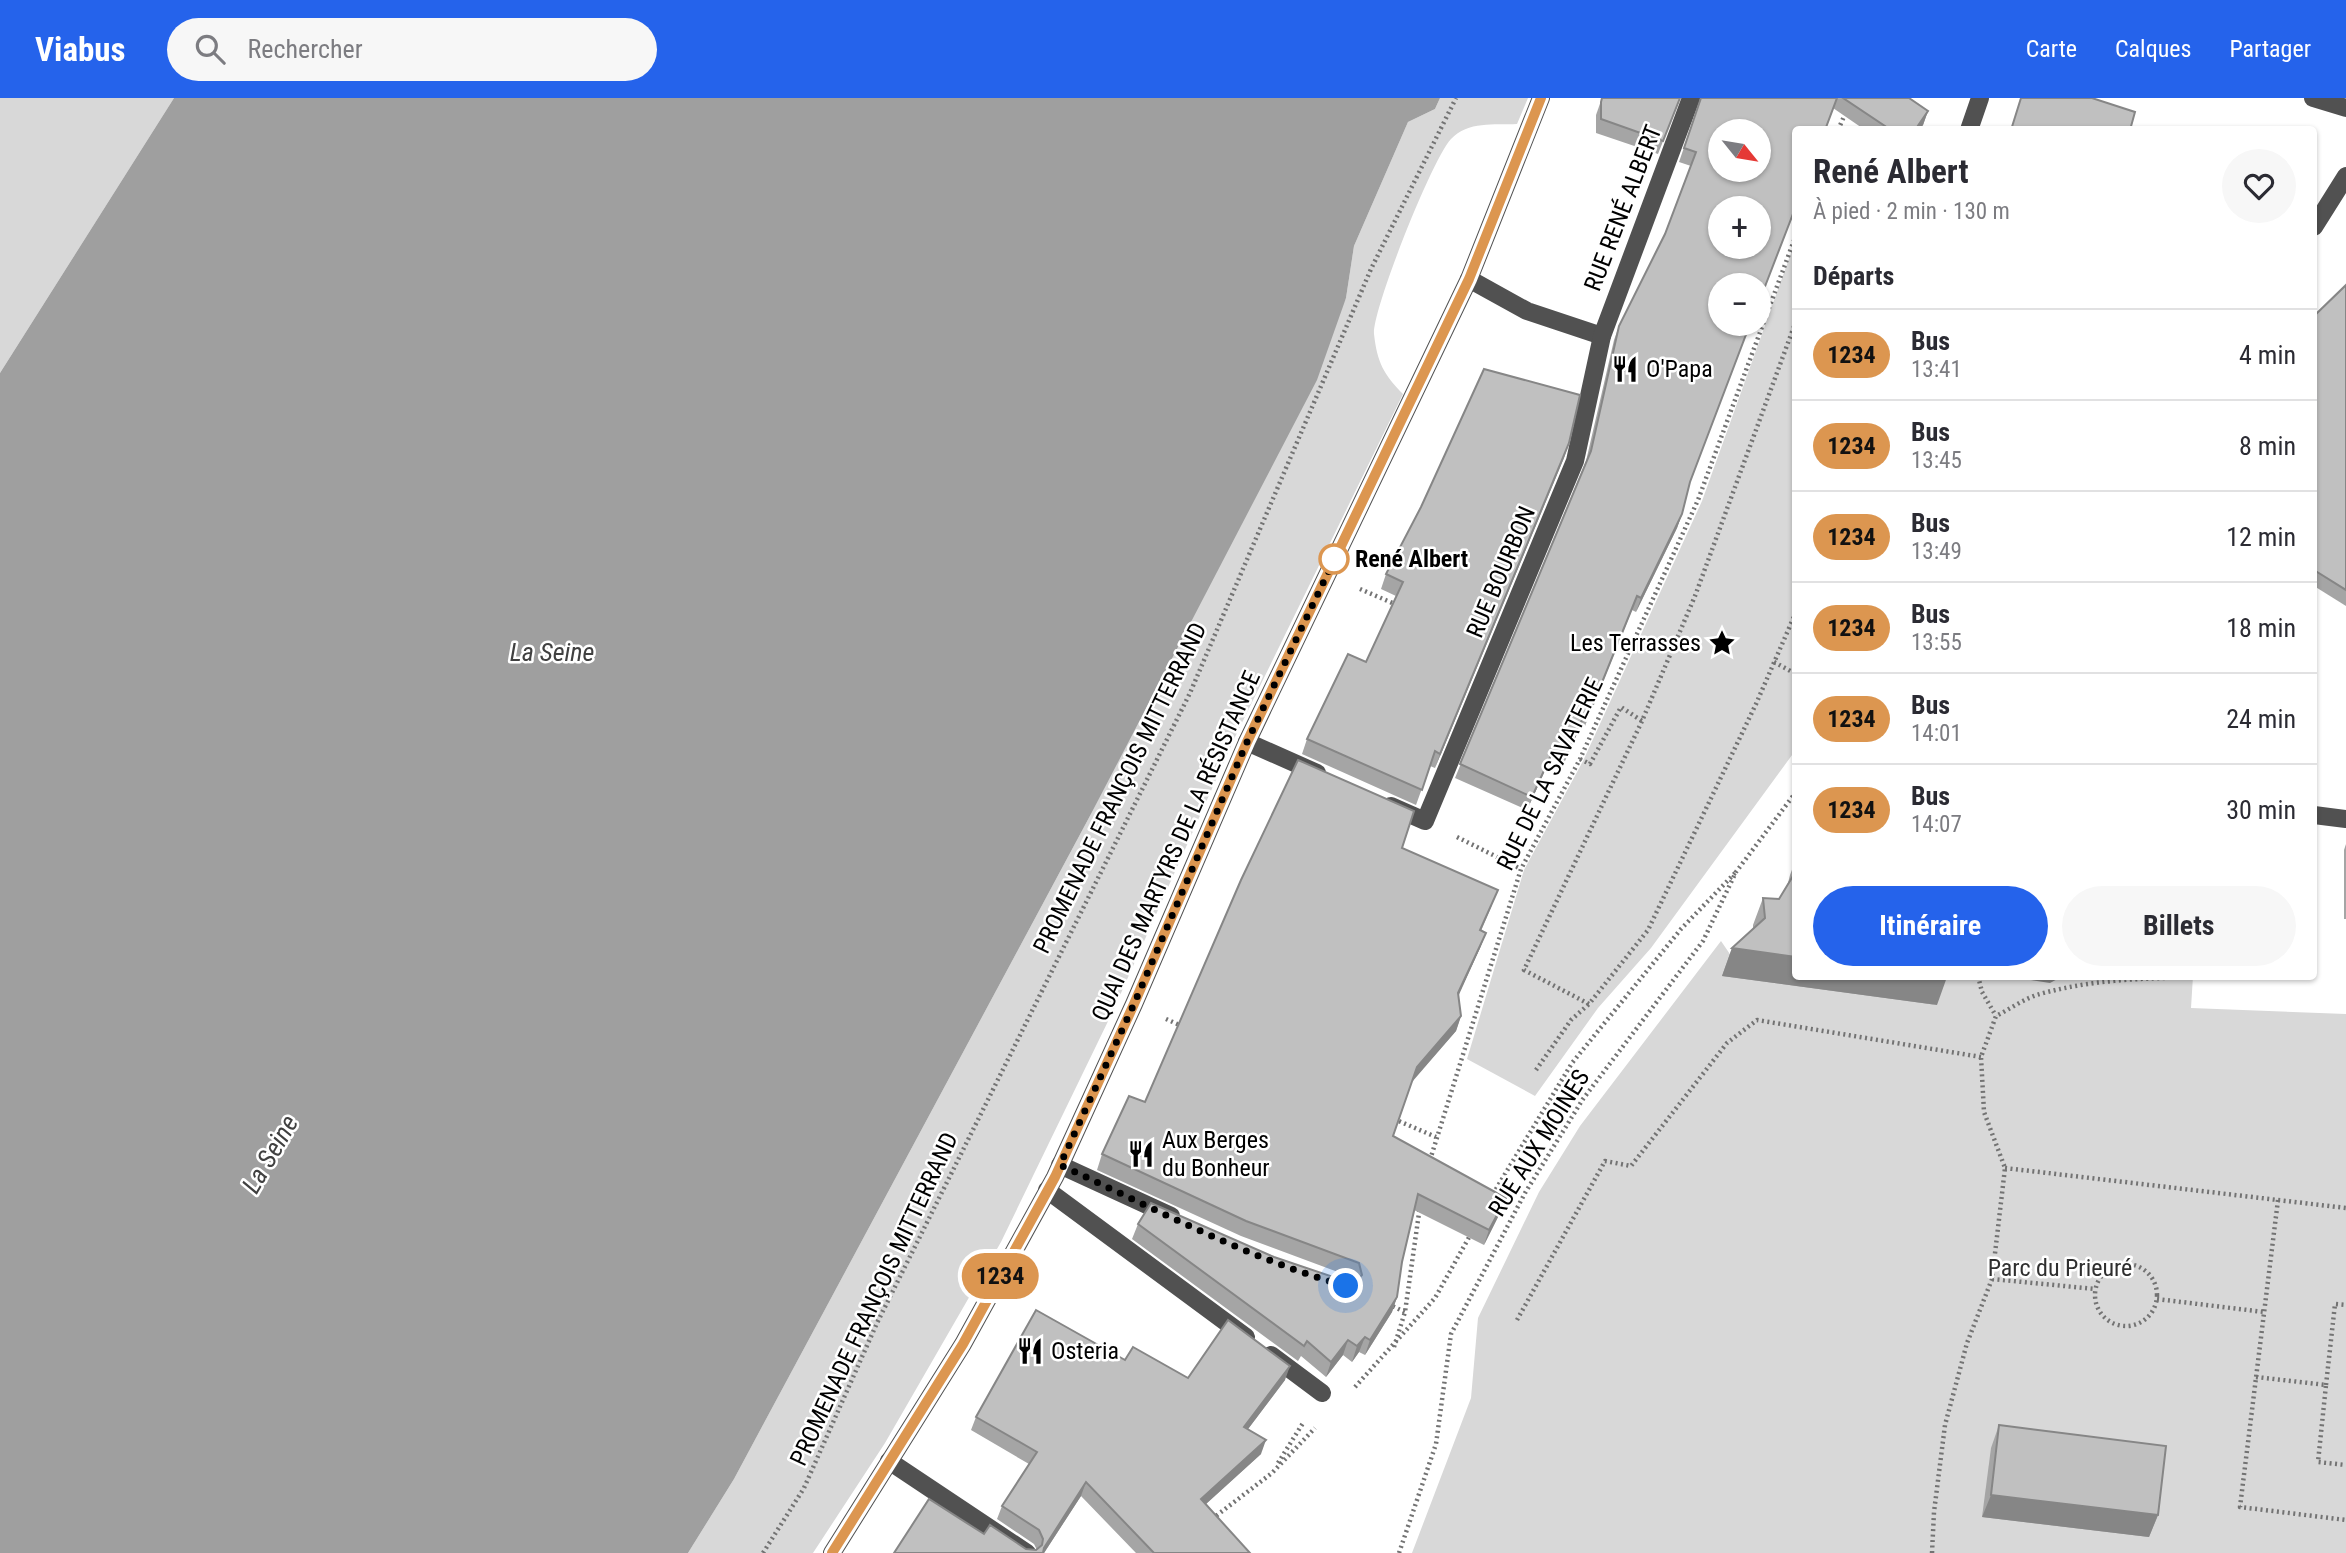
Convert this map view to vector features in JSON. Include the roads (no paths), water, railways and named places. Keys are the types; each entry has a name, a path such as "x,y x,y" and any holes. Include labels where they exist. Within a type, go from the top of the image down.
{"street":[{"name":"QUAI DES MARTYRS DE LA RÉSISTANCE","path":"832,1553 963,1344 1060,1165 1134,1004 1247,742 1469,279 1541,98"},
{"name":"RUE RENÉ ALBERT","path":"1602,336 1691,98"},
{"path":"1970,126 1980,98"},
{"path":"2313,98 2346,108"},
{"path":"2317,221 2346,176"},
{"path":"1469,279 1527,311 1602,336"},
{"name":"RUE BOURBON","path":"1374,798 1425,821 1575,461 1602,336"},
{"path":"1247,742 1336,781"},
{"path":"2317,815 2346,818"},
{"path":"1060,1165 1188,1224"},
{"path":"1047,1191 1322,1393"},
{"path":"889,1461 1027,1553"}],"water":[{"name":"La Seine","path":"174,98 1440,98 1435,109 1408,122 1354,246 1346,298 1317,380 1091,814 734,1479 688,1553 0,1553 0,373"}],"place":[{"name":"O'Papa","path":"1625,369"},
{"name":"René Albert","path":"1334,559"},
{"name":"Les Terrasses","path":"1722,643"},
{"name":"Aux Berges du Bonheur","path":"1141,1154"},
{"name":"Osteria","path":"1030,1351"}],"park label":[{"name":"Parc du Prieuré","path":"2060,1268"}]}
